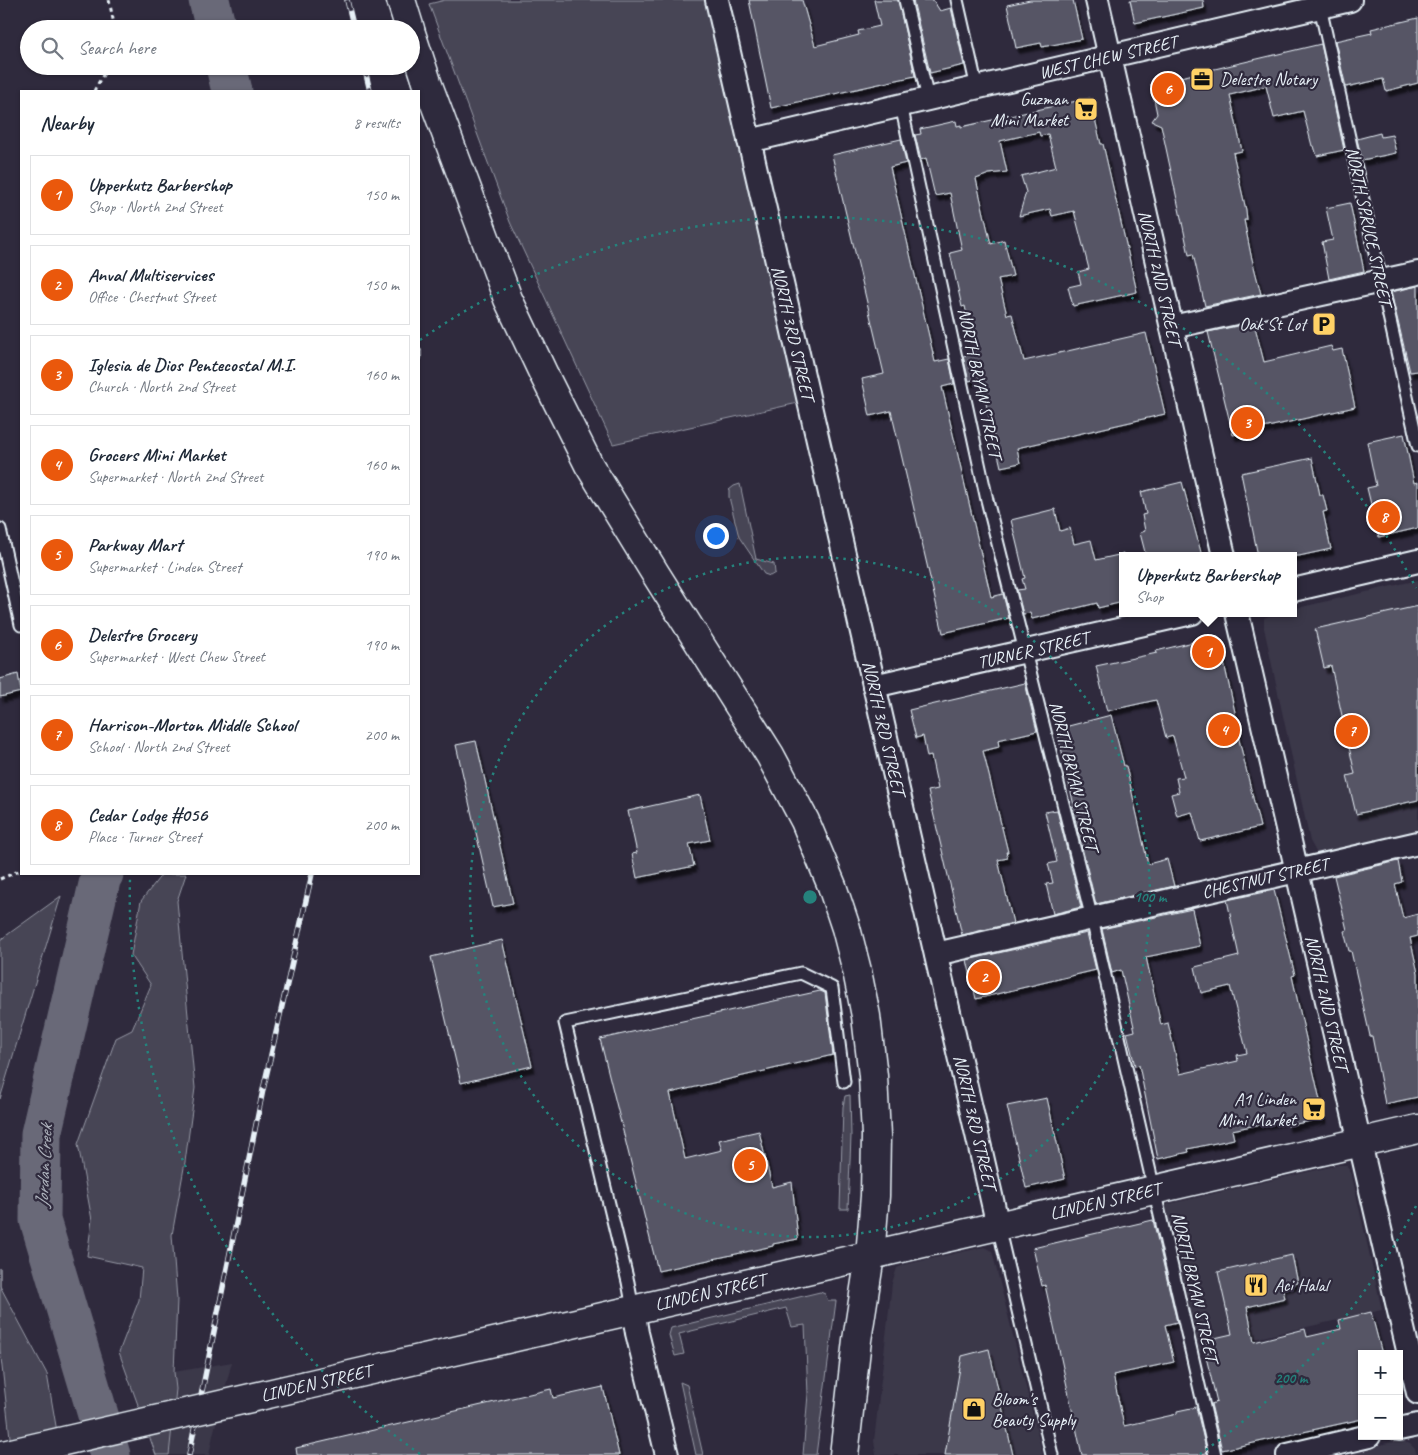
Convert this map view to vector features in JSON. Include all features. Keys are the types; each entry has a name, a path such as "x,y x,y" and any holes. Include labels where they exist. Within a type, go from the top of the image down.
{"main road":[{"path":"401,0 407,20"},
{"path":"420,61 508,298 544,375 589,465 770,755 805,820 832,886 857,971 866,1016 874,1076 876,1136 875,1196 870,1256 857,1340 844,1455"},
{"name":"LINDEN STREET","path":"3,1455 1418,1129"}],"street":[{"name":"NORTH 3RD STREET","path":"717,0 998,1226"},
{"name":"NORTH 2ND STREET","path":"1097,0 1223,552"},
{"name":"WEST CHEW STREET","path":"749,141 1110,57 1268,9 1320,7 1350,0"},
{"path":"1172,328 1418,272"},
{"path":"1297,589 1418,562"},
{"name":"TURNER STREET","path":"874,686 1175,617"},
{"name":"NORTH 2ND STREET","path":"1238,617 1418,1393"},
{"name":"CHESTNUT STREET","path":"936,954 1418,843"},
{"path":"632,1309 667,1455"},
{"path":"1403,1428 1418,1425"},
{"path":"1288,1455 1358,1439"}],"lane":[{"path":"905,0 928,99"},
{"path":"957,0 977,88"},
{"name":"NORTH SPRUCE STREET","path":"1320,7 1381,281 1412,397 1418,446"},
{"name":"NORTH BRYAN STREET","path":"901,105 987,500 1092,919 1215,1455"},
{"path":"0,529 20,620"},
{"path":"632,1309 628,1282 565,1023 800,973 832,988 844,1082"},
{"name":"NORTH 3RD STREET","path":"998,1226 1052,1455"}],"path":[{"path":"109,0 113,20"},
{"path":"95,90 103,75"},
{"path":"0,879 20,870"}],"shaded area":[{"path":"445,0 705,0 798,403 613,444 510,222 429,4"},
{"path":"740,484 756,559 774,564 775,573 770,576 764,574 739,537 729,490"},
{"path":"1418,580 1418,834 1329,855 1317,854 1310,841 1264,628 1264,618 1297,617 1297,608"},
{"path":"161,875 186,875 177,901 195,1088 185,1162 172,1235 177,1299 174,1372 176,1389 169,1455 156,1455 119,1352 139,1300 142,1268 87,1256 92,1220 78,1144 116,1038 132,1030 151,985 131,955 141,901"},
{"path":"61,896 0,1099 0,940"},
{"path":"850,1095 851,1136 848,1209 840,1209 843,1107 845,1096"},
{"path":"1338,1165 1347,1165 1352,1176 1382,1310 1197,1352 1165,1219 1165,1207 1168,1204"},
{"path":"984,1247 992,1251 1043,1455 876,1455 874,1441 892,1283 897,1268 907,1264"},
{"path":"0,1286 47,1374 61,1455 12,1455 0,1349"},
{"path":"820,1292 825,1294 828,1301 836,1301 816,1455 803,1455 808,1394 805,1325 792,1327 786,1308 679,1334 684,1354 675,1356 669,1335 671,1328"},
{"path":"232,1362 209,1455 169,1455 176,1389 174,1372"},
{"path":"680,1382 687,1385 703,1455 696,1455"},
{"path":"1401,1440 1410,1444 1415,1449 1417,1455 1335,1455"}],"building":[{"path":"749,0 802,0 815,46 859,35 858,31 880,26 874,0 898,0 915,76 771,108"},
{"path":"913,0 933,0 940,11 951,8 964,65 930,73"},
{"path":"1030,0 1073,0 1082,39 1042,47 1041,43 1016,48 1007,5"},
{"path":"1130,0 1203,0 1204,8 1135,23"},
{"path":"1418,18 1418,83 1386,91 1383,79 1346,87 1335,41 1372,33 1371,29"},
{"path":"1321,44 1344,150 1317,156 1314,146 1312,146 1303,111 1274,118 1266,86 1230,95 1242,151 1233,153 1246,210 1247,220 1244,220 1261,294 1205,306 1193,254 1189,255 1161,125 1152,121 1157,114 1151,84"},
{"path":"1090,98 1101,144 1103,144 1137,292 1073,306 1068,287 1081,284 1078,272 1089,269 1074,211 1052,216 1050,209 1019,216 1026,192 1021,176 1056,167 1048,134 1040,136 1039,132 1000,141 1007,172 989,174 976,179 991,244 1004,240 1013,276 998,279 1007,315 1012,314 1024,361 1146,333 1165,414 1017,448 1020,463 1001,467 980,378 969,381 963,356 975,354 965,306 962,307 950,253 962,250 950,193 935,196 926,158 921,160 915,135 921,134 920,129 956,121 957,126 961,125 961,127"},
{"path":"1380,133 1381,137 1392,135 1396,153 1362,160 1357,139"},
{"path":"901,139 906,163 890,167 935,362 949,359 954,384 942,387 991,597 1003,594 1009,618 943,633 891,411 870,416 862,379 884,374 832,155"},
{"path":"1350,203 1364,271 1329,279 1322,242 1333,240 1326,208"},
{"path":"1418,286 1418,371 1410,372 1391,292"},
{"path":"1257,322 1254,323 1264,362 1331,346 1333,351 1342,349 1355,407 1233,435 1208,332"},
{"path":"1404,434 1414,483 1418,482 1418,528 1379,537 1367,488 1376,486 1367,442"},
{"path":"1312,458 1320,495 1323,495 1327,511 1323,512 1331,549 1299,556 1297,556 1297,552 1257,552 1241,473"},
{"path":"1182,482 1201,552 1145,552 1140,533 1145,531 1142,515 1146,514 1141,492"},
{"path":"1055,509 1060,531 1070,528 1074,544 1091,540 1096,560 1119,555 1119,603 1098,608 1097,603 1032,619 1030,613 1023,614 1017,590 1025,589 1022,579 1025,578 1011,520"},
{"path":"1418,606 1418,800 1356,814 1347,776 1355,774 1331,666 1324,668 1315,629"},
{"path":"1218,636 1239,730 1237,731 1260,827 1200,841 1192,812 1177,816 1171,794 1179,792 1176,778 1184,777 1173,736 1166,738 1156,700 1107,711 1096,666 1157,653 1156,651"},
{"path":"18,674 20,692 0,697 0,679"},
{"path":"1025,683 1037,731 998,740 999,747 983,751 1008,852 1006,852 1008,858 998,860 1013,923 962,935 928,791 938,789 931,756 927,757 923,736 916,738 909,710"},
{"path":"1111,715 1124,766 1126,766 1148,864 1167,859 1174,886 1096,904 1072,807 1074,806 1057,729"},
{"path":"476,741 513,903 493,907 456,745"},
{"path":"700,795 710,840 689,844 694,866 637,878 632,854 637,853 628,811"},
{"path":"1057,810 1081,907 1053,914 1046,884 1053,883 1048,864 1057,862 1045,812"},
{"path":"1398,861 1402,882 1395,884 1403,918 1418,914 1418,936 1410,938 1418,973 1418,1097 1385,1104 1372,1036 1370,1036 1351,951 1349,951 1344,931 1347,930 1334,876"},
{"path":"1274,890 1295,975 1292,976 1324,1118 1287,1126 1286,1119 1232,1130 1234,1139 1188,1149 1189,1152 1158,1159 1139,1065 1135,1066 1127,1033 1135,1031 1121,970 1112,973 1102,929 1192,909 1200,946 1146,957 1161,1025 1168,1023 1180,1074 1238,1061 1237,1055 1247,1053 1230,986 1201,993 1195,967 1239,956 1227,900"},
{"path":"1087,933 1096,970 976,999 967,960"},
{"path":"502,940 532,1066 461,1083 431,957"},
{"path":"820,991 825,993 833,1055 670,1093 685,1159 722,1150 719,1140 759,1131 772,1187 792,1182 798,1239 658,1271 600,1039"},
{"path":"1047,1098 1065,1179 1026,1188 1007,1106"},
{"path":"1153,1220 1177,1322 1165,1325 1174,1362 1113,1375 1124,1426 1177,1414 1177,1411 1196,1407 1207,1453 1198,1455 1082,1455 1045,1285 1042,1286 1033,1248"},
{"path":"1292,1255 1298,1283 1282,1287 1285,1298 1247,1307 1254,1342 1305,1329 1307,1337 1341,1329 1339,1320 1371,1312 1381,1350 1358,1350 1358,1420 1222,1450 1211,1404 1217,1402 1205,1353 1209,1352 1206,1340 1232,1334 1218,1272"},
{"path":"989,1349 1013,1455 945,1455 962,1356"},
{"path":"603,1387 619,1455 297,1455 296,1448 551,1389 553,1398"}],"waterway":[{"name":"Jordan Creek","path":"209,0 214,20"},
{"name":"Jordan Creek","path":"228,75 232,90"},
{"name":"Jordan Creek","path":"102,875 41,1134 40,1220 110,1455"}],"railway":[{"path":"347,0 352,20"},
{"path":"366,75 370,90"},
{"path":"189,1455 263,1090 312,875"}],"place":[{"name":"Delestre Notary","path":"1202,79"},
{"name":"Delestre Grocery","path":"1168,89"},
{"name":"Guzman Mini Market","path":"1086,109"},
{"name":"Oak St Lot","path":"1324,324"},
{"name":"Iglesia de Dios Pentecostal M.I.","path":"1247,423"},
{"name":"Cedar Lodge #056","path":"1384,517"},
{"name":"Upperkutz Barbershop","path":"1208,652"},
{"name":"Grocers Mini Market","path":"1224,730"},
{"name":"Harrison-Morton Middle School","path":"1352,731"},
{"name":"Anval Multiservices","path":"984,977"},
{"name":"A1 Linden Mini Market","path":"1314,1109"},
{"name":"Parkway Mart","path":"750,1165"},
{"name":"Aci Halal","path":"1256,1285"},
{"name":"Bloom's Beauty Supply","path":"974,1409"}]}
